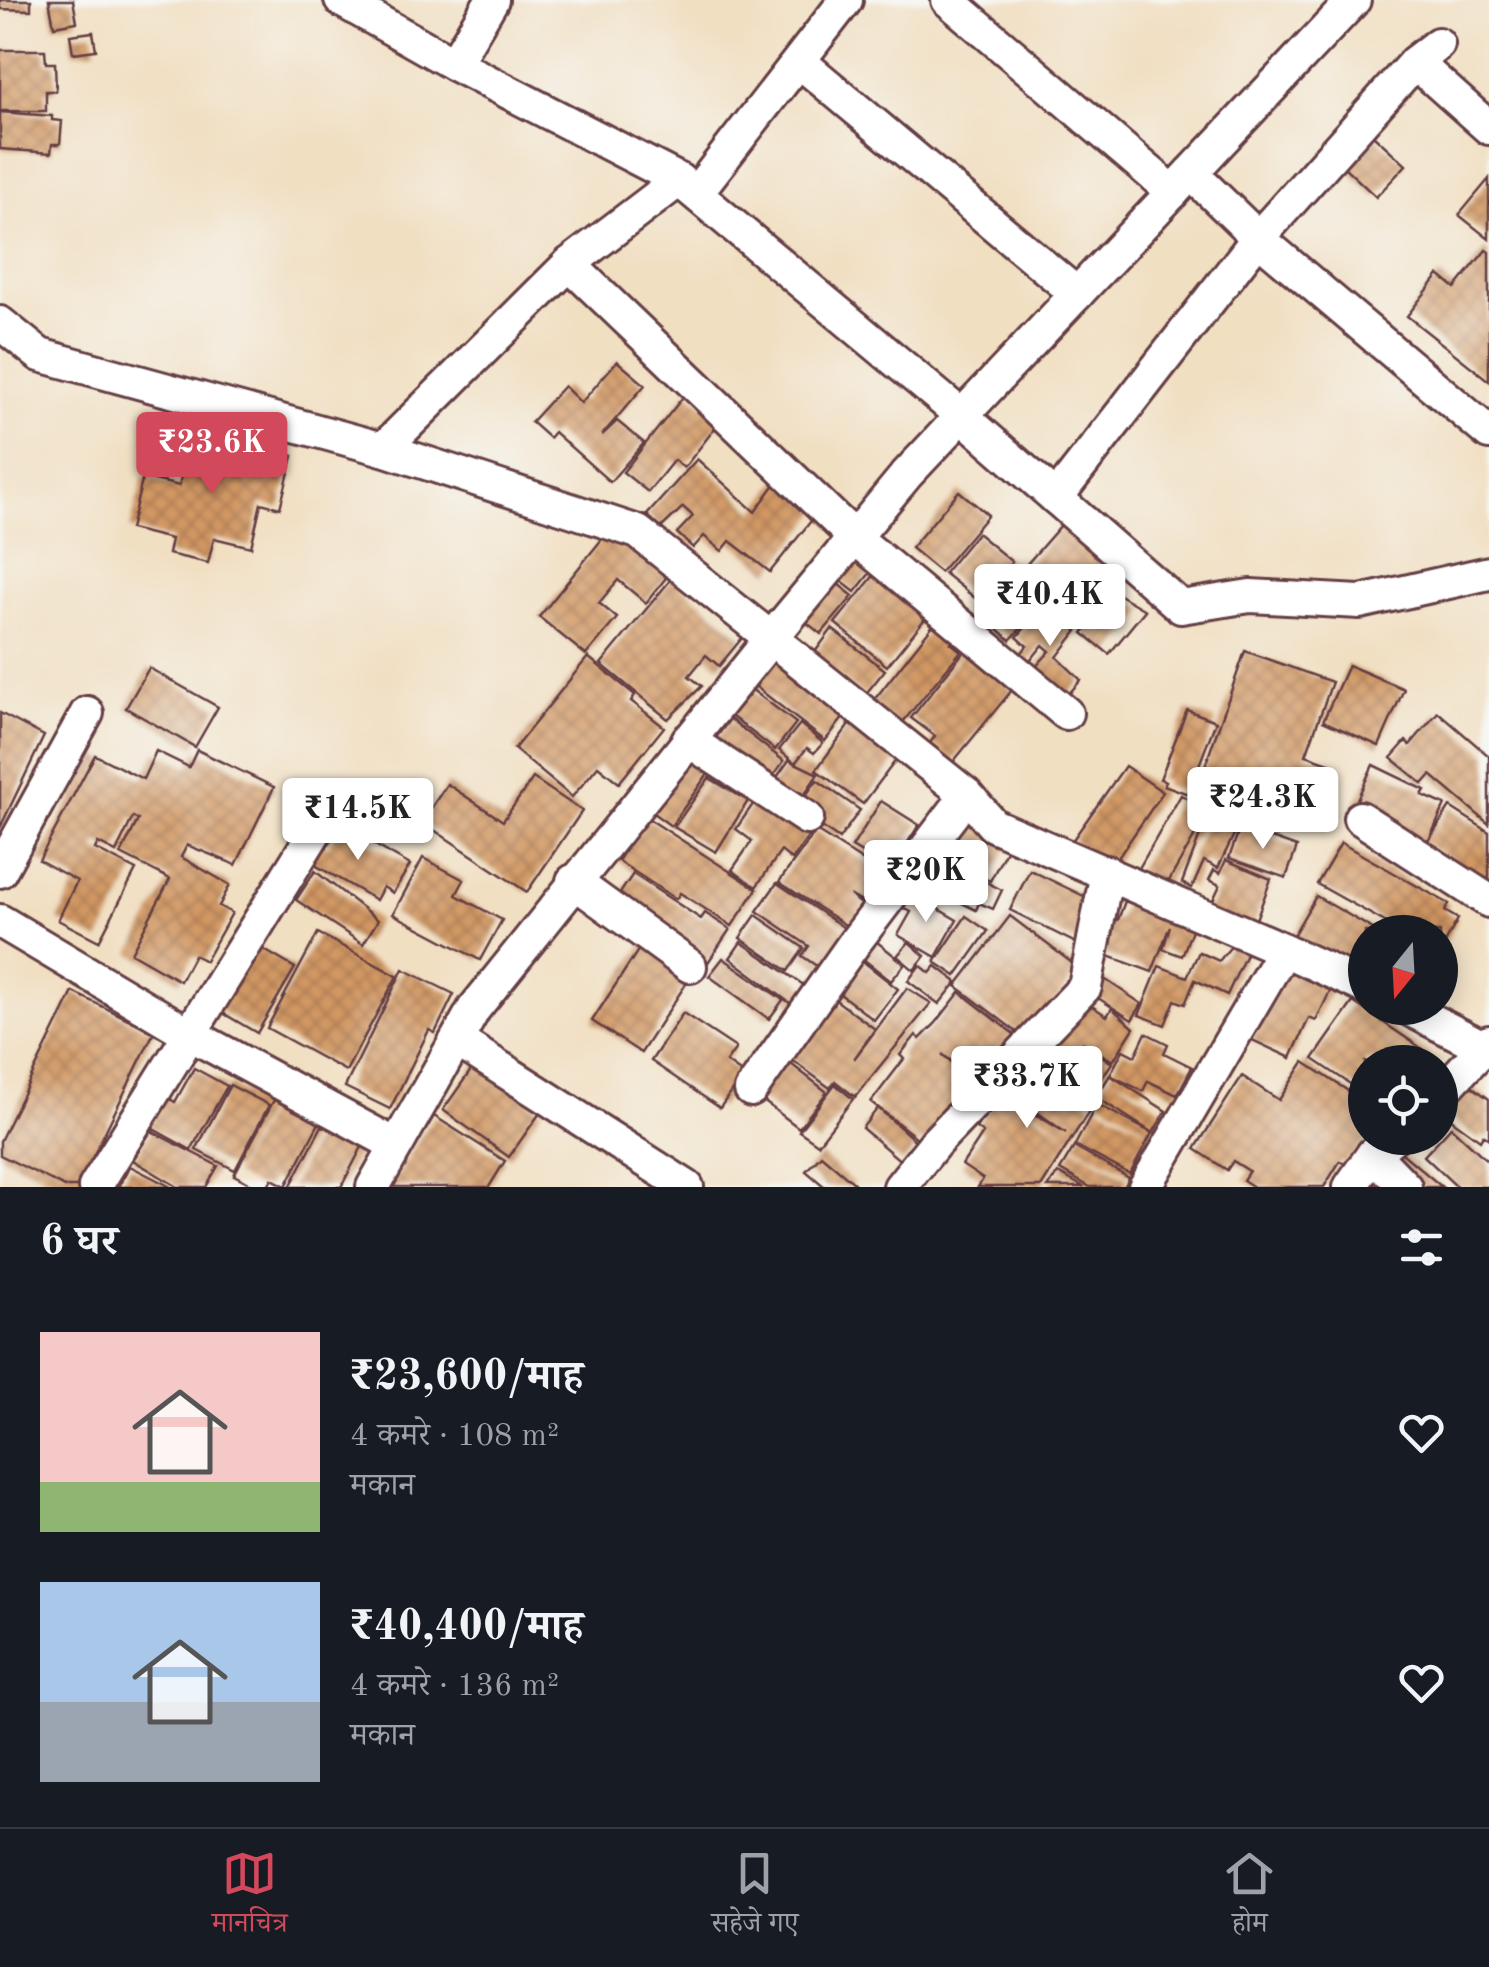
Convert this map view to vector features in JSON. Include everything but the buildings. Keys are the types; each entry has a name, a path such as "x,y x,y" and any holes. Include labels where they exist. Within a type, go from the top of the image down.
{"street":[{"path":"342,0 454,64 688,186 962,416 1181,607 1250,596 1360,602 1489,573"},
{"path":"454,64 492,0"},
{"path":"383,449 570,264 688,186 799,61 846,0"},
{"path":"948,0 1258,238 1489,433"},
{"path":"372,1187 474,1009 573,881 855,538 962,416 1354,0"},
{"path":"1056,498 1258,238 1427,53 1489,128"},
{"path":"799,61 1077,294"},
{"path":"570,264 855,538 1066,713"},
{"path":"0,323 40,355 383,449 638,532 967,796 993,825 1348,978"},
{"path":"0,871 87,712"},
{"path":"688,740 807,818"},
{"path":"750,1090 855,942 967,796"},
{"path":"96,1187 330,809"},
{"path":"1360,818 1489,901"},
{"path":"900,1187 936,1142 1084,988 1107,872"},
{"path":"573,881 690,966"},
{"path":"0,921 188,1033 394,1144"},
{"path":"1145,1187 1284,950"},
{"path":"1443,1025 1488,1046 1458,1076"},
{"path":"458,1041 687,1187"},
{"path":"1350,1187 1376,1155"},
{"path":"1388,1155 1405,1187"}]}
